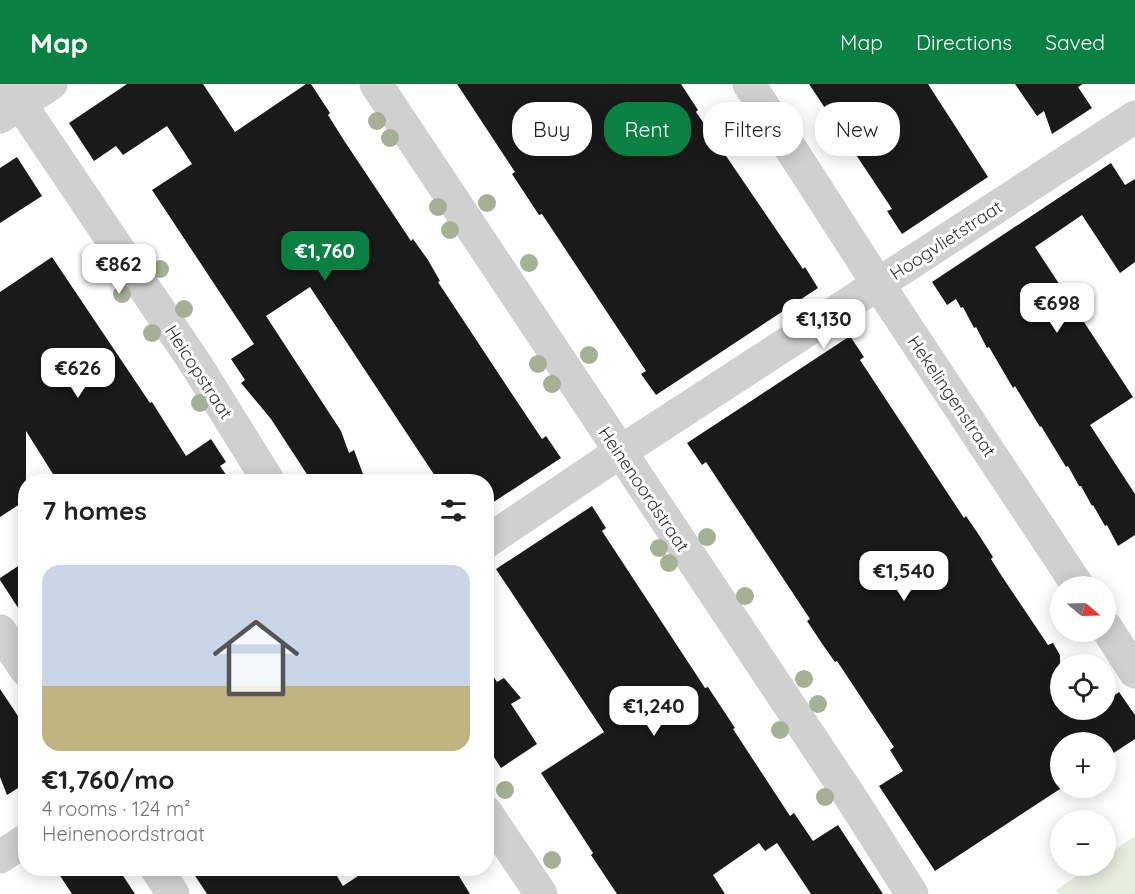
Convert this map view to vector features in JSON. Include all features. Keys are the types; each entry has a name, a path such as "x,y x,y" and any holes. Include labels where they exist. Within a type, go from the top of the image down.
{"street":[{"path":"9,102 51,84"},
{"name":"Heinenoordstraat","path":"376,84 853,801 912,894"},
{"name":"Hekelingenstraat","path":"749,84 1071,576"},
{"name":"Heicopstraat","path":"9,102 197,366 264,474"},
{"name":"Hoogvlietstraat","path":"494,537 1135,117"},
{"path":"0,631 18,658"},
{"path":"1116,642 1135,672"},
{"path":"494,824 541,894"},
{"path":"0,857 18,845"},
{"path":"161,876 173,894"}],"shaded area":[{"path":"1135,836 1135,894 1059,894 1056,890 1076,876 1116,876 1116,849"}],"building":[{"path":"127,84 203,84 235,132 306,84 311,84 345,142 411,241 413,239 428,260 440,281 438,282 542,439 546,436 561,458 494,502 494,474 434,474 310,287 266,316 341,431 349,453 354,450 363,474 307,474 271,419 241,383 245,380 231,359 254,344 152,190 192,164 167,126 123,155 116,146 94,161 69,123"},
{"path":"457,84 681,84 703,122 703,156 726,156 818,288 656,395 641,374 646,371 542,214 539,215 512,174 515,172"},
{"path":"809,84 928,84 988,177 902,234 887,211 892,209 857,156 900,156 900,102 821,102"},
{"path":"1015,84 1083,84 1078,87 1092,108 1052,134 1044,111 1037,116"},
{"path":"17,157 42,196 0,223 0,168"},
{"path":"1111,163 1125,185 1135,179 1135,262 1120,273 1082,215 1035,247 1133,397 1090,425 1135,494 1135,535 1118,546 1107,525 1105,526 1015,386 1013,388 976,327 974,328 963,307 961,308 956,299 947,305 932,282"},
{"path":"52,257 150,403 152,402 186,456 211,439 226,462 220,466 226,474 53,474 26,431 26,474 18,474 18,505 0,517 0,292"},
{"path":"850,336 864,357 860,360 964,518 966,516 979,535 1003,578 1048,645 1053,643 1059,654 1050,654 1050,720 1116,720 1116,694 1119,692 1135,715 1135,739 1116,751 1116,732 1050,732 1050,796 935,871 879,786 903,771 890,750 894,747 837,661 835,662 807,621 810,619 706,462 702,465 687,443"},
{"path":"592,506 606,528 602,531 705,688 708,687 790,816 794,813 813,841 838,825 883,894 811,894 777,843 765,851 759,843 713,875 725,894 617,894 541,773 604,732 496,569"},
{"path":"18,566 18,608 0,580"},
{"path":"494,677 497,682 504,678 521,698 511,704 537,744 501,768 494,757"},
{"path":"0,689 18,716 18,788 7,795 0,777"},
{"path":"60,876 123,876 135,894 72,894"},
{"path":"195,876 337,876 343,886 358,876 459,876 470,894 207,894"}]}
